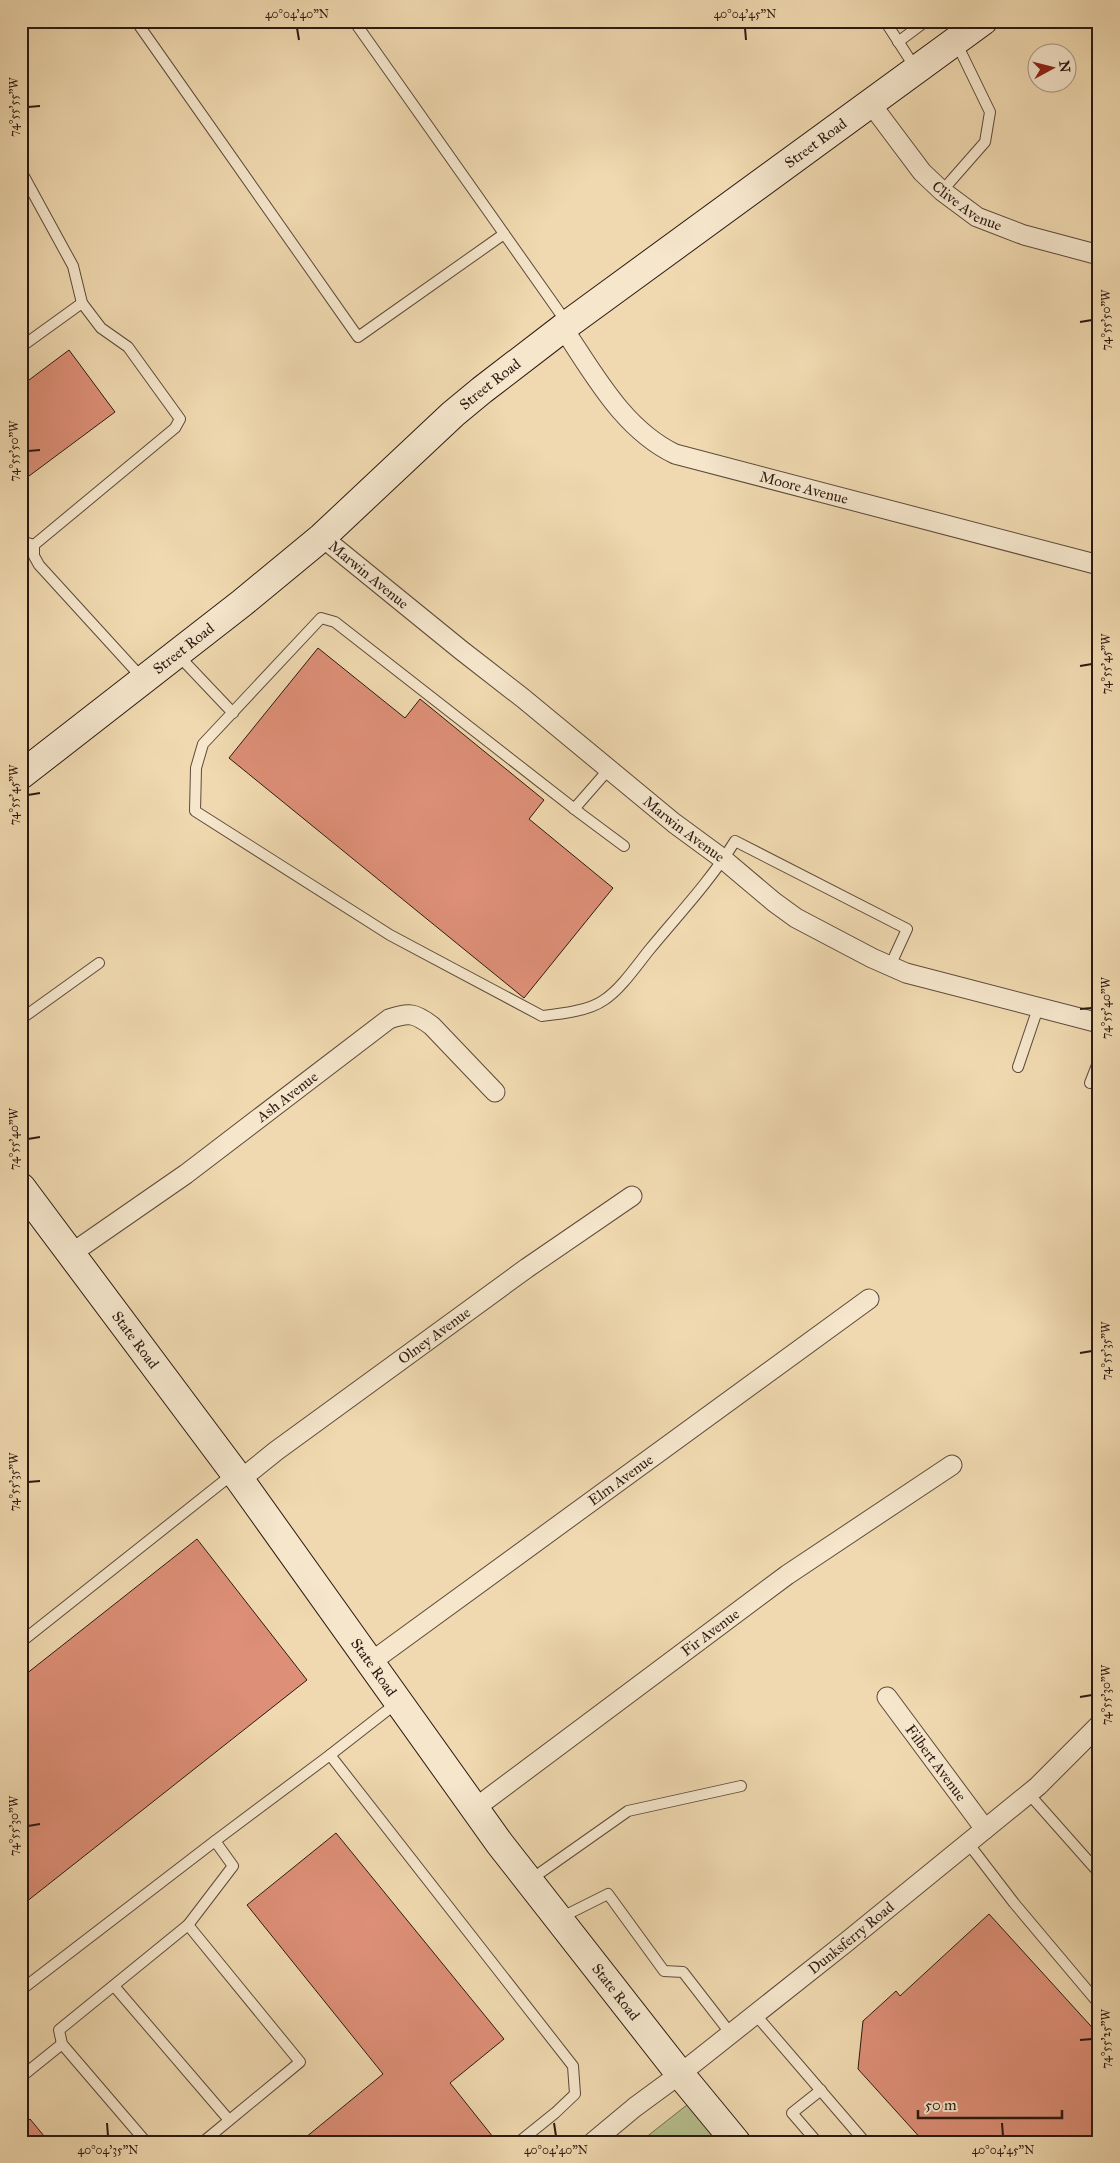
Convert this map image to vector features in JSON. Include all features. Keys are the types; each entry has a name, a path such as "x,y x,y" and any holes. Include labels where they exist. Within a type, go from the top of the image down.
{"main road":[{"name":"Street Road","path":"21,775 177,654 322,537 453,414 565,326 983,21"},
{"name":"State Road","path":"21,1186 237,1476 474,1809 680,2074 736,2142"}],"street":[{"name":"Clive Avenue","path":"871,104 922,172 942,191 977,217 1024,235 1099,255"},
{"name":"Moore Avenue","path":"565,326 630,422 651,440 675,454 1099,565"},
{"name":"Marwin Avenue","path":"322,537 674,823 723,859 796,918 890,966 929,980 1099,1024"},
{"name":"Ash Avenue","path":"72,1253 186,1174 389,1019 404,1014 414,1014 423,1019 495,1092"},
{"name":"Olney Avenue","path":"237,1476 276,1451 526,1268 632,1196"},
{"name":"Elm Avenue","path":"371,1662 870,1299"},
{"name":"Fir Avenue","path":"474,1809 786,1575 952,1465"},
{"name":"Filbert Avenue","path":"887,1697 985,1829"},
{"name":"Dunksferry Road","path":"594,2142 635,2107 731,2034 1029,1794 1099,1725"}],"lane":[{"path":"136,21 358,337 504,234"},
{"path":"354,21 504,234 565,326"},
{"path":"885,21 916,70"},
{"path":"898,42 926,21"},
{"path":"942,191 985,142 990,112 956,41"},
{"path":"21,171 73,266 82,303 101,328 128,347 180,419 175,428 34,545"},
{"path":"21,347 82,303"},
{"path":"21,541 34,545"},
{"path":"34,545 34,556 39,565 144,680"},
{"path":"624,846 335,622 321,618 204,744 196,768 195,811 390,935 542,1016 569,1013 604,1001 624,980 723,859 735,841 906,928 890,966"},
{"path":"177,654 233,713"},
{"path":"574,809 609,769"},
{"path":"21,1019 99,963"},
{"path":"1018,1067 1038,1008"},
{"path":"1090,1083 1099,1060"},
{"path":"21,1642 237,1476"},
{"path":"21,1990 398,1702"},
{"path":"330,1755 573,2066 575,2094 519,2142"},
{"path":"529,1881 628,1811 742,1786"},
{"path":"1029,1794 1099,1874"},
{"path":"146,2142 62,2044 59,2030 188,1926 233,1866 216,1842"},
{"path":"968,1843 1014,1903 1099,2004"},
{"path":"559,1919 608,1894 664,1971 683,1972 731,2034"},
{"path":"188,1926 300,2062 204,2142"},
{"path":"114,1986 229,2120"},
{"path":"755,2014 865,2142"},
{"path":"21,2077 62,2044"},
{"path":"817,2142 792,2113 821,2090"}],"green space":[{"path":"697,2097 736,2142 640,2142"}],"building":[{"path":"69,350 115,412 29,476 21,466 21,386"},
{"path":"318,648 405,718 420,699 544,800 529,819 613,888 524,998 229,758"},
{"path":"197,1539 307,1680 21,1906 21,1678"},
{"path":"336,1833 504,2039 450,2083 497,2142 300,2142 383,2074 247,1905"},
{"path":"989,1914 1099,2035 1099,2142 924,2142 858,2069 863,2021 896,1991 900,1996"},
{"path":"30,2119 49,2142 21,2142 21,2127"}]}
